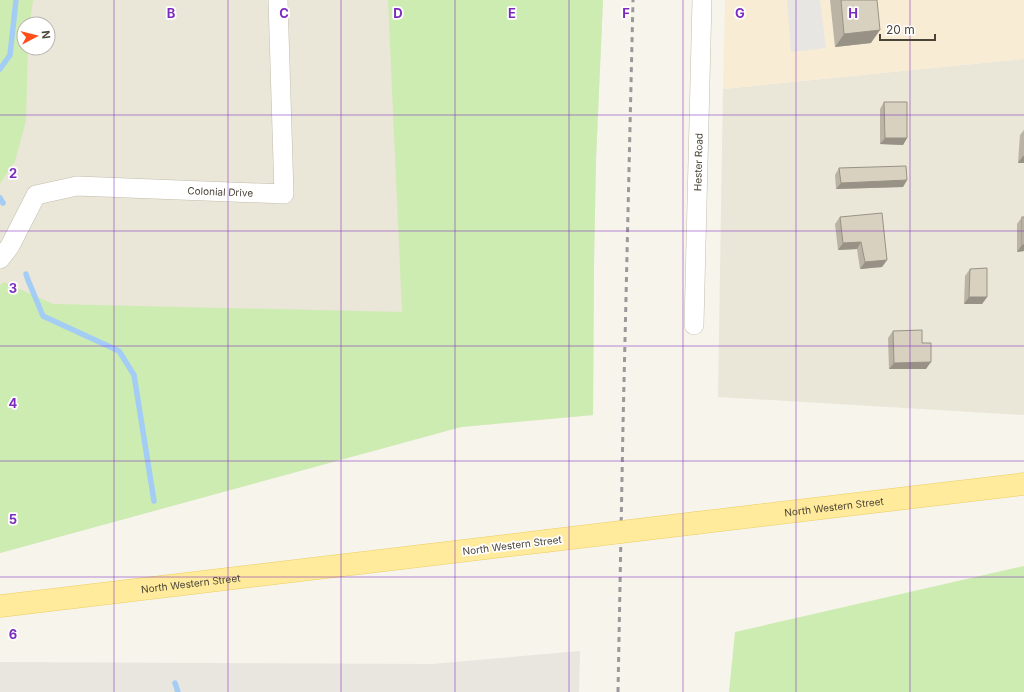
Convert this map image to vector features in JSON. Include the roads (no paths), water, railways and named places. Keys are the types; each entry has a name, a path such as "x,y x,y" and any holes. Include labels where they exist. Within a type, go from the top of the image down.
{"main road":[{"name":"North Western Street","path":"0,606 1024,484"}],"street":[{"name":"Colonial Drive","path":"0,259 10,246 36,194 77,186 284,194 278,0"},
{"name":"Hester Road","path":"694,325 702,0"}],"waterway":[{"path":"0,69 10,55 16,0"},
{"path":"0,198 3,203"},
{"path":"26,274 43,316 119,351 134,375 154,501"},
{"path":"175,683 178,692"}],"railway":[{"path":"618,692 633,0"}]}
